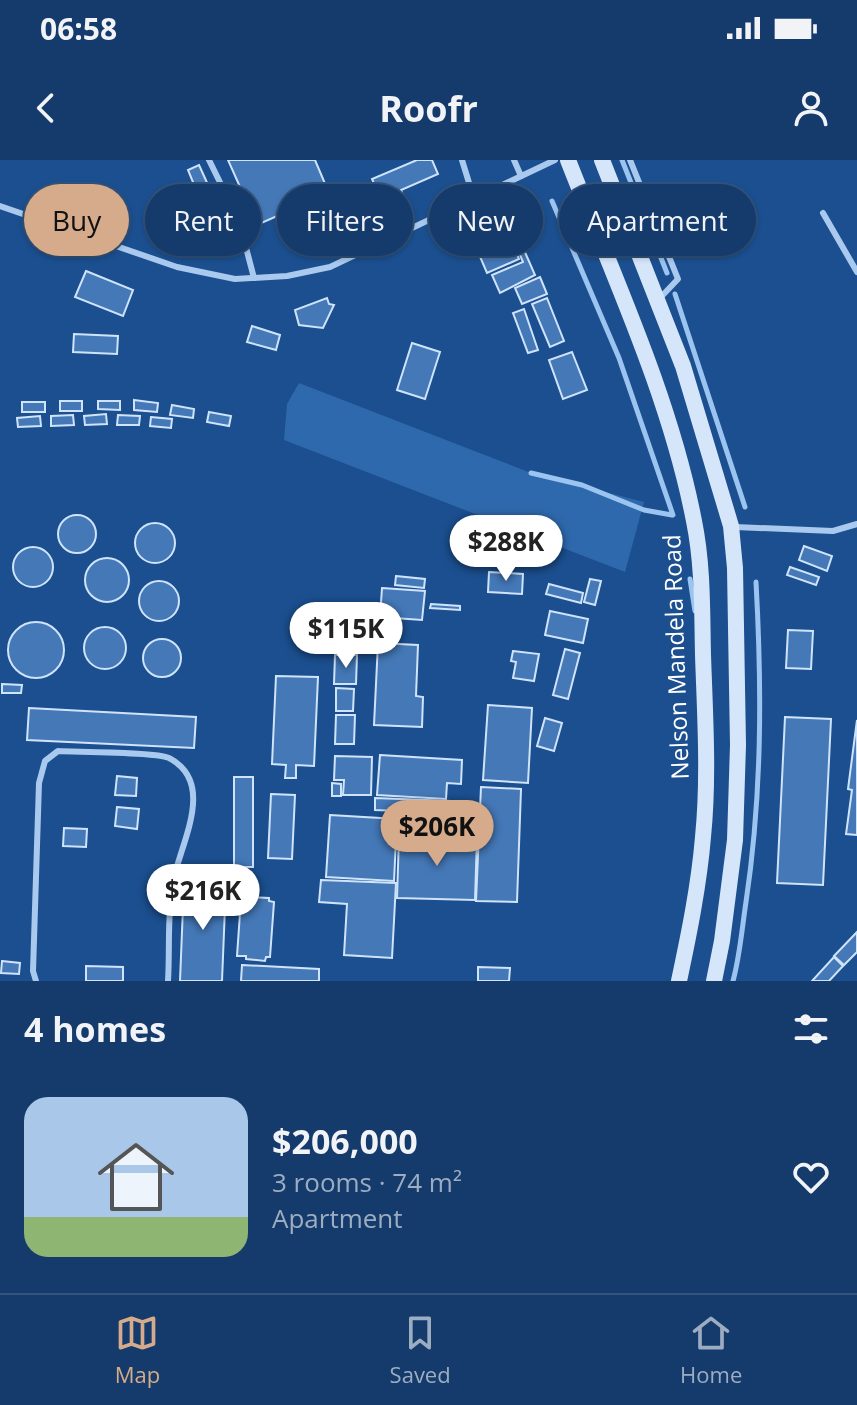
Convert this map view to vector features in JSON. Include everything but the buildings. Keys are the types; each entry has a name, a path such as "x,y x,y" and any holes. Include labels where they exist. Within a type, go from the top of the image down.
{"main road":[{"name":"Nelson Mandela Road","path":"568,160 650,371 677,453 695,522 701,568 705,735 703,837 679,981"},
{"path":"602,160 683,366 731,526 735,568 738,716 735,824 722,941 714,981"}],"lane":[{"path":"209,160 239,221 254,278"},
{"path":"462,160 469,184"},
{"path":"514,160 521,176"},
{"path":"505,184 555,160"},
{"path":"630,160 678,279 657,301"},
{"path":"0,206 177,267 235,279 287,276 330,267 429,220"},
{"path":"823,213 857,272"},
{"path":"731,526 833,531 857,524"},
{"path":"36,981 33,971 39,783 45,761 58,751 167,756 187,773 194,792 191,819 173,883 168,981"}],"shaded area":[{"path":"299,383 531,473 644,502 625,572 284,440 287,404"}],"waterway":[{"path":"622,160 667,273"},
{"path":"552,201 619,358 673,515"},
{"path":"675,294 745,507"},
{"path":"531,473 582,485 644,510 672,515"},
{"path":"690,579 695,611"},
{"path":"733,981 751,862 758,782 760,702 756,582"}]}
